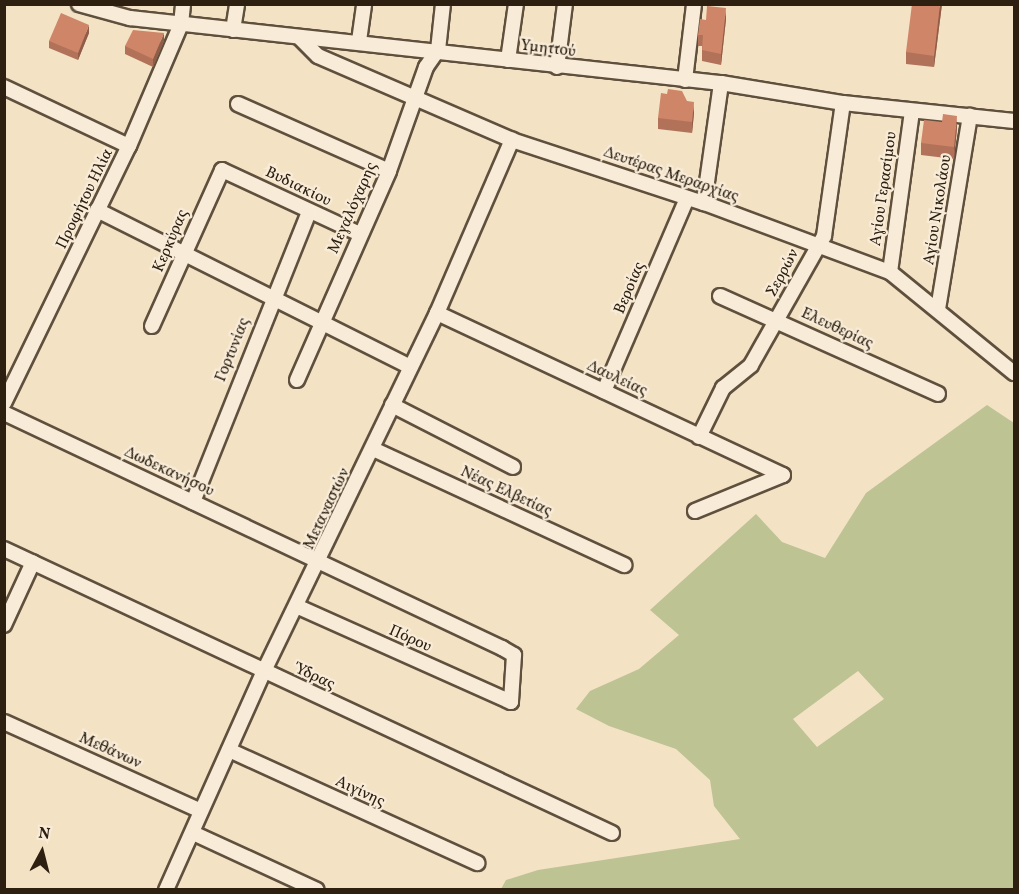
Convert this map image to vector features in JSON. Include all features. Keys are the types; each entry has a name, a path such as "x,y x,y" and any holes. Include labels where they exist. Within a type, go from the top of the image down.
{"street":[{"name":"Υμηττού","path":"79,4 131,11 181,24 300,38 359,41 556,67 722,83 843,104 1014,121"},
{"name":"Προφήτου Ηλία","path":"4,403 129,146 181,24 183,4"},
{"path":"233,30 237,4"},
{"path":"359,41 364,4"},
{"path":"438,50 443,4"},
{"path":"508,60 516,4"},
{"path":"556,67 565,4"},
{"path":"685,80 694,4"},
{"name":"Δευτέρας Μεραρχίας","path":"300,38 318,56 513,140 704,203 890,272 1014,373"},
{"name":"Μεγαλόχαρης","path":"297,380 388,171 416,100 426,67 438,50"},
{"path":"704,203 722,83"},
{"path":"4,87 129,146"},
{"path":"238,104 388,171"},
{"name":"Σερρών","path":"699,437 723,388 751,365 817,244 824,236 843,104"},
{"name":"Αγίου Γερασίμου","path":"890,272 912,111"},
{"name":"Αγίου Νικολάου","path":"938,309 970,116"},
{"name":"Μεταναστών","path":"166,890 264,671 320,561 410,366 437,313 513,140"},
{"name":"Βυδιακίου","path":"222,170 360,234"},
{"name":"Κερκύρας","path":"152,326 222,170"},
{"name":"Βεροίας","path":"604,391 687,198"},
{"path":"97,210 410,366"},
{"name":"Γορτυνίας","path":"193,502 272,298 309,212"},
{"name":"Ελευθερίας","path":"720,296 777,319 938,393"},
{"name":"Δαυλείας","path":"437,313 783,475 695,511"},
{"path":"1001,362 1014,356"},
{"path":"392,405 513,466"},
{"name":"Δωδεκανήσου","path":"4,413 444,618 514,655 511,702"},
{"name":"Νέας Ελβετίας","path":"373,449 624,565"},
{"name":"Ύδρας","path":"4,549 612,833"},
{"path":"4,626 33,562"},
{"name":"Πόρου","path":"296,606 511,702"},
{"name":"Μεθάνων","path":"4,722 201,811"},
{"name":"Αιγίνης","path":"229,750 477,863"},
{"path":"193,833 317,890"}],"green space":[{"path":"987,405 1014,423 1014,889 501,889 506,880 538,870 740,839 714,806 710,780 676,749 609,726 576,709 590,691 639,669 679,635 650,610 756,514 782,542 825,558 866,493","holes":["858,671 884,699 817,747 793,719"]}],"building":[{"path":"912,4 940,4 934,56 906,52"},
{"path":"707,6 726,8 721,54 702,50 703,35 698,35 700,19 706,20"},
{"path":"61,13 89,25 78,53 49,41"},
{"path":"133,30 164,33 153,59 125,46"},
{"path":"668,89 682,91 687,101 694,102 692,122 658,118 661,93 667,94"},
{"path":"943,114 957,116 954,147 921,143 924,120 942,122"}]}
